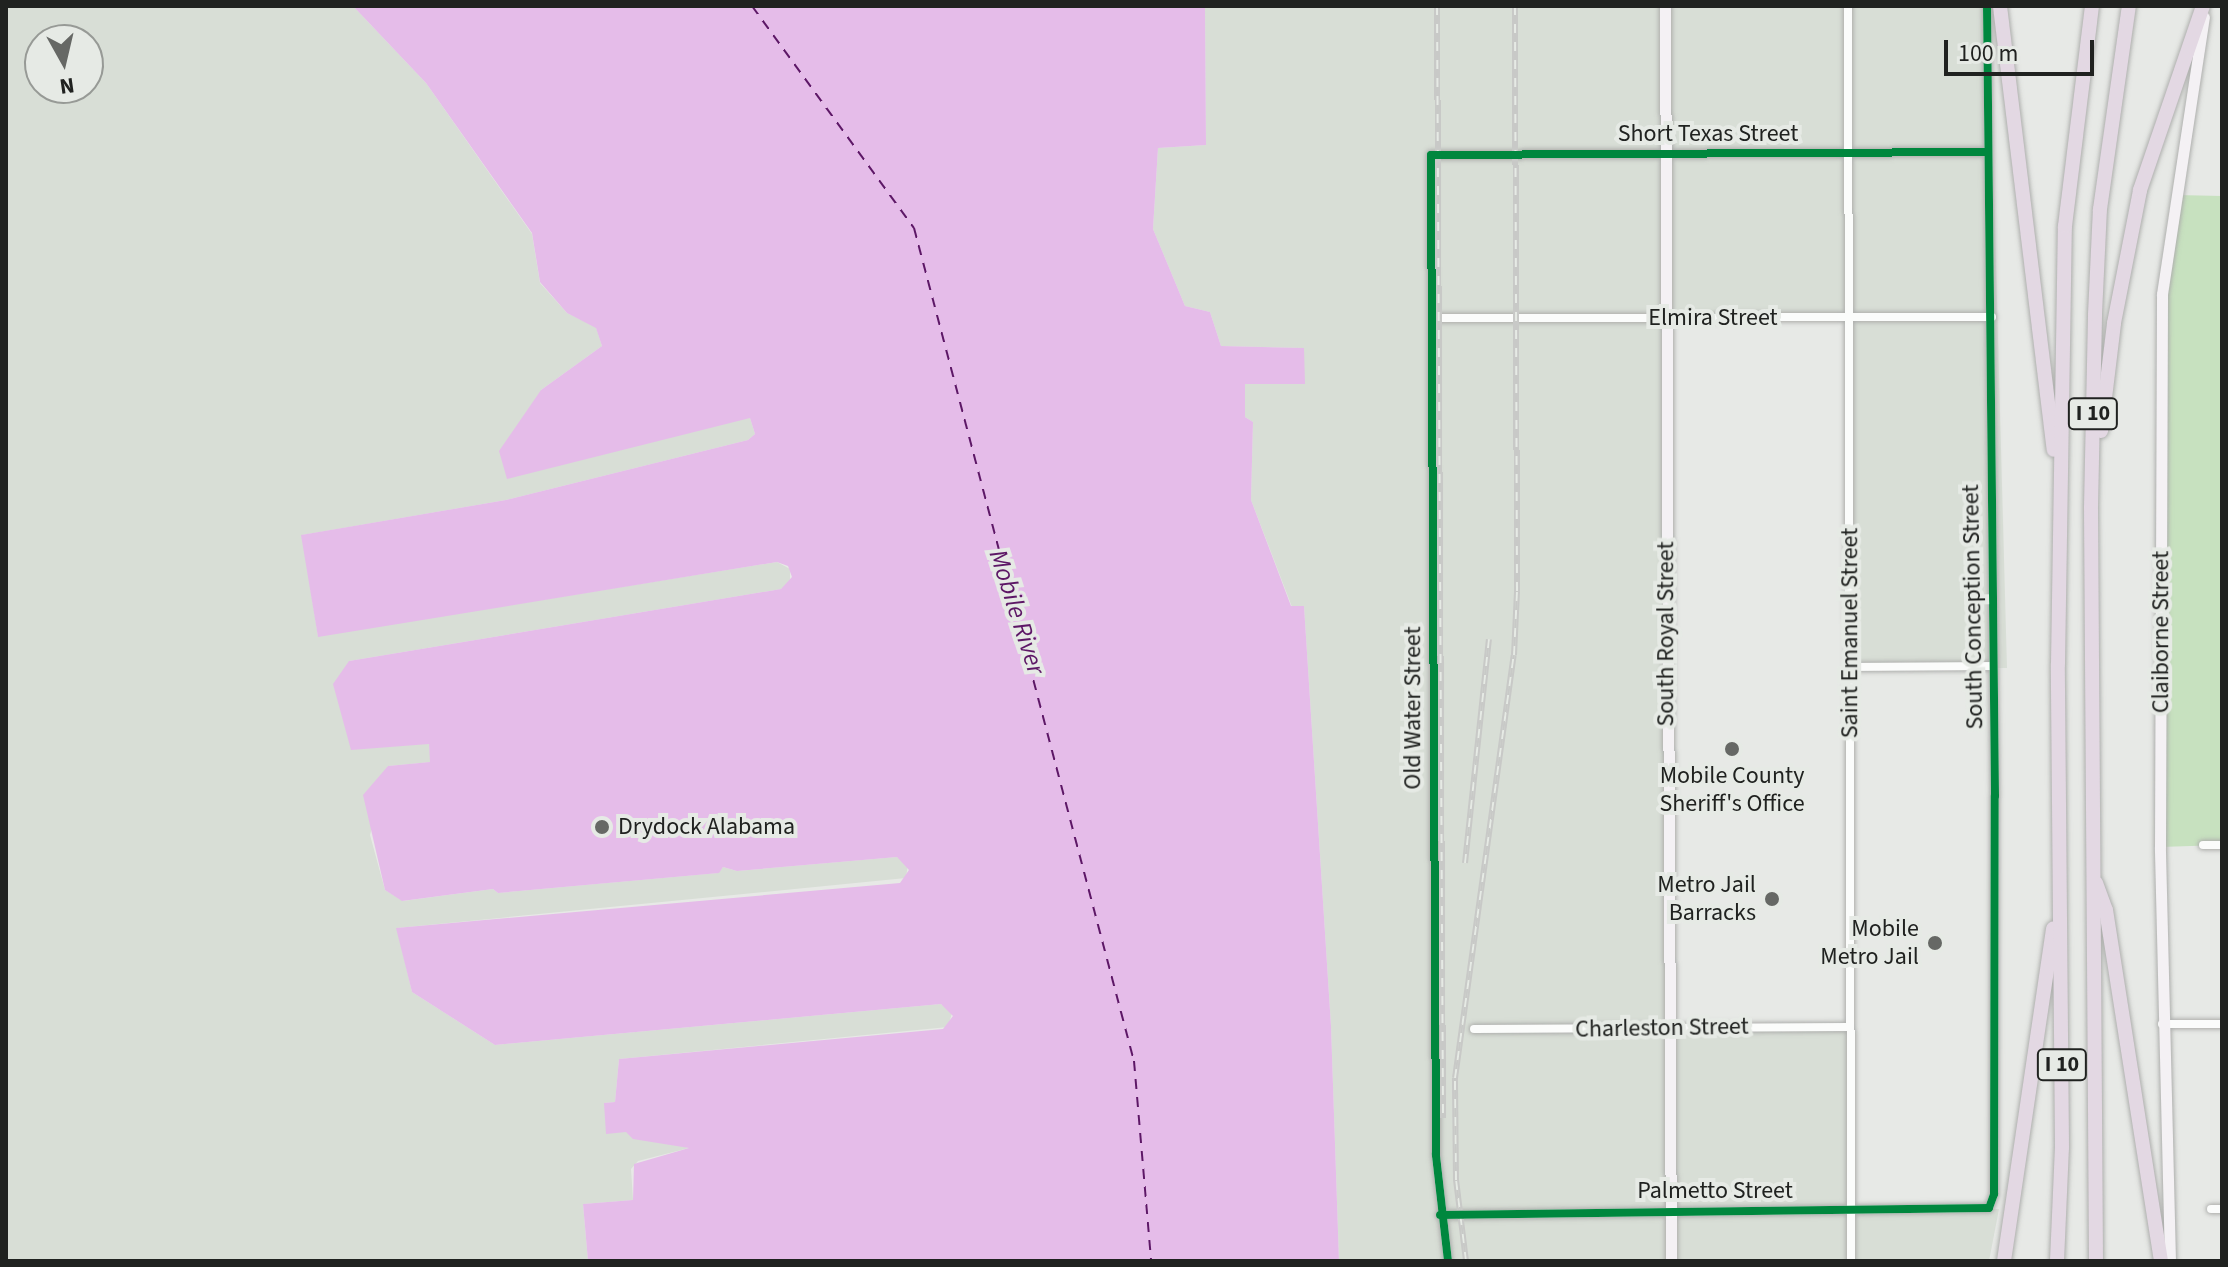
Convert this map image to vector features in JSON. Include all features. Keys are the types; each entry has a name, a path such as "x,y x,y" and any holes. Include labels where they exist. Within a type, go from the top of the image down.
{"highway":[{"path":"2000,6 2061,495"},
{"name":"I 10","path":"2057,1261 2062,1147 2061,495 2065,226 2092,6"},
{"name":"I 10","path":"2096,1261 2091,507 2100,209 2129,6"},
{"path":"2091,507 2131,231 2150,154 2205,6"},
{"path":"2004,1261 2060,869"},
{"path":"2093,874 2106,910 2161,1261"}],"street":[{"name":"South Royal Street","path":"1665,6 1671,1261"},
{"name":"Saint Emanuel Street","path":"1848,6 1851,1261"},
{"name":"South Conception Street","path":"1987,6 1985,152 1991,172 1992,317 1994,1194 1989,1208"},
{"name":"Claiborne Street","path":"2170,1261 2162,1024 2162,294 2205,6"},
{"name":"Short Texas Street","path":"1431,155 1985,152"},
{"name":"Old Water Street","path":"1431,155 1433,880 1440,1215 1448,1261"},
{"name":"Elmira Street","path":"1433,318 1992,317"},
{"path":"1851,667 1993,666"},
{"path":"2203,845 2222,845"},
{"path":"2162,1024 2222,1024"},
{"name":"Charleston Street","path":"1474,1029 1850,1027"},
{"name":"Palmetto Street","path":"1440,1215 1989,1208"},
{"path":"2211,1209 2222,1209"}],"shaded area":[{"path":"6,6 353,6 426,83 532,234 540,283 567,313 596,327 602,346 541,390 750,418 755,434 748,440 506,500 302,535 318,636 777,562 790,569 790,583 781,589 349,661 429,744 431,762 388,766 370,835 385,890 403,901 493,889 498,893 718,873 723,867 737,871 897,857 908,864 906,878 397,928 412,992 495,1045 941,1004 952,1013 948,1027 619,1059 615,1102 604,1103 627,1132 689,1148 638,1161 631,1169 633,1200 583,1204 588,1261 6,1261"},
{"path":"1205,6 1989,6 2007,668 1844,669 1848,318 1667,318 1669,1028 1850,1027 1851,1210 1999,1209 1989,1261 1339,1261 1331,1026 1304,606 1292,607 1251,500 1253,422 1245,417 1244,384 1303,348 1221,346 1210,312 1185,306 1153,229 1158,148 1206,145"}],"green space":[{"path":"2177,195 2222,196 2222,845 2160,847 2162,294"}],"water":[{"name":"Mobile River","path":"353,6 1205,6 1206,145 1158,148 1153,229 1185,306 1210,312 1221,346 1304,348 1305,384 1245,384 1245,417 1253,422 1251,500 1291,606 1304,606 1331,1026 1339,1261 588,1261 583,1204 633,1200 634,1164 689,1148 633,1139 626,1132 606,1134 604,1103 615,1102 619,1059 943,1029 953,1016 941,1004 495,1045 412,992 396,928 900,883 909,870 897,857 737,871 723,867 719,873 498,893 493,889 402,901 385,890 363,795 388,766 430,762 429,744 351,750 333,684 349,661 781,589 792,577 788,566 777,562 318,637 301,535 506,500 748,440 755,434 750,418 507,479 499,451 541,390 602,346 596,328 567,313 540,282 532,233 426,83"}],"ferry route":[{"path":"752,6 914,228 1134,1061 1151,1261"}],"railway":[{"path":"1437,6 1443,1118"},
{"path":"1466,1261 1456,1180 1455,1078 1514,655 1517,591 1515,6"},
{"path":"1465,863 1489,639"}],"cycle path":[{"path":"1440,1215 1989,1208 1994,1194 1995,796 1987,6"},
{"path":"1448,1261 1436,1155 1431,155 1985,152"}],"place":[{"name":"Mobile County Sheriff's Office","path":"1732,749"},
{"name":"Drydock Alabama","path":"602,827"},
{"name":"Metro Jail Barracks","path":"1772,899"},
{"name":"Mobile Metro Jail","path":"1935,943"}]}
